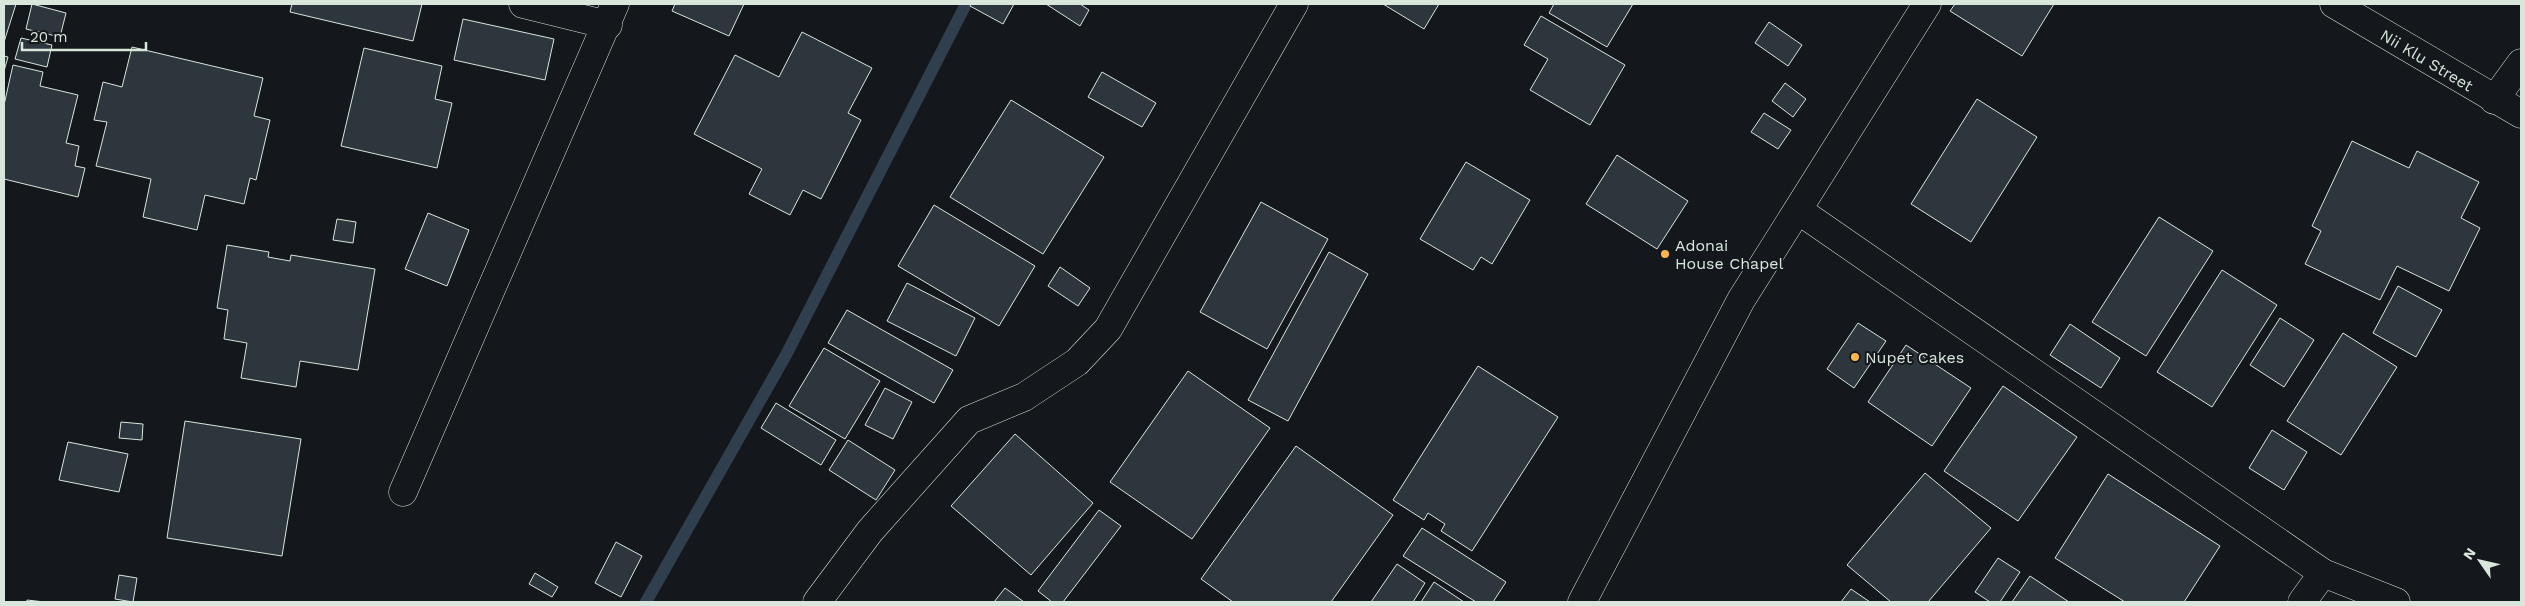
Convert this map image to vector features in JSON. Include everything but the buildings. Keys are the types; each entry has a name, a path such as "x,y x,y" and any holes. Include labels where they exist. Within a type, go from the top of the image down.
{"street":[{"path":"403,492 611,14 523,4"},
{"path":"817,602 870,531 969,420 1031,392 1077,362 1108,329 1294,4"},
{"path":"1582,602 1740,300 1927,4"},
{"name":"Nii Klu Street","path":"2334,4 2494,100 2521,114"},
{"path":"2494,100 2521,63"},
{"path":"1798,210 2323,573 2396,602"},
{"path":"2302,602 2323,573"}],"waterway":[{"path":"646,602 786,355 966,4"}],"place":[{"name":"Adonai House Chapel","path":"1665,254"},
{"name":"Nupet Cakes","path":"1855,357"}]}
